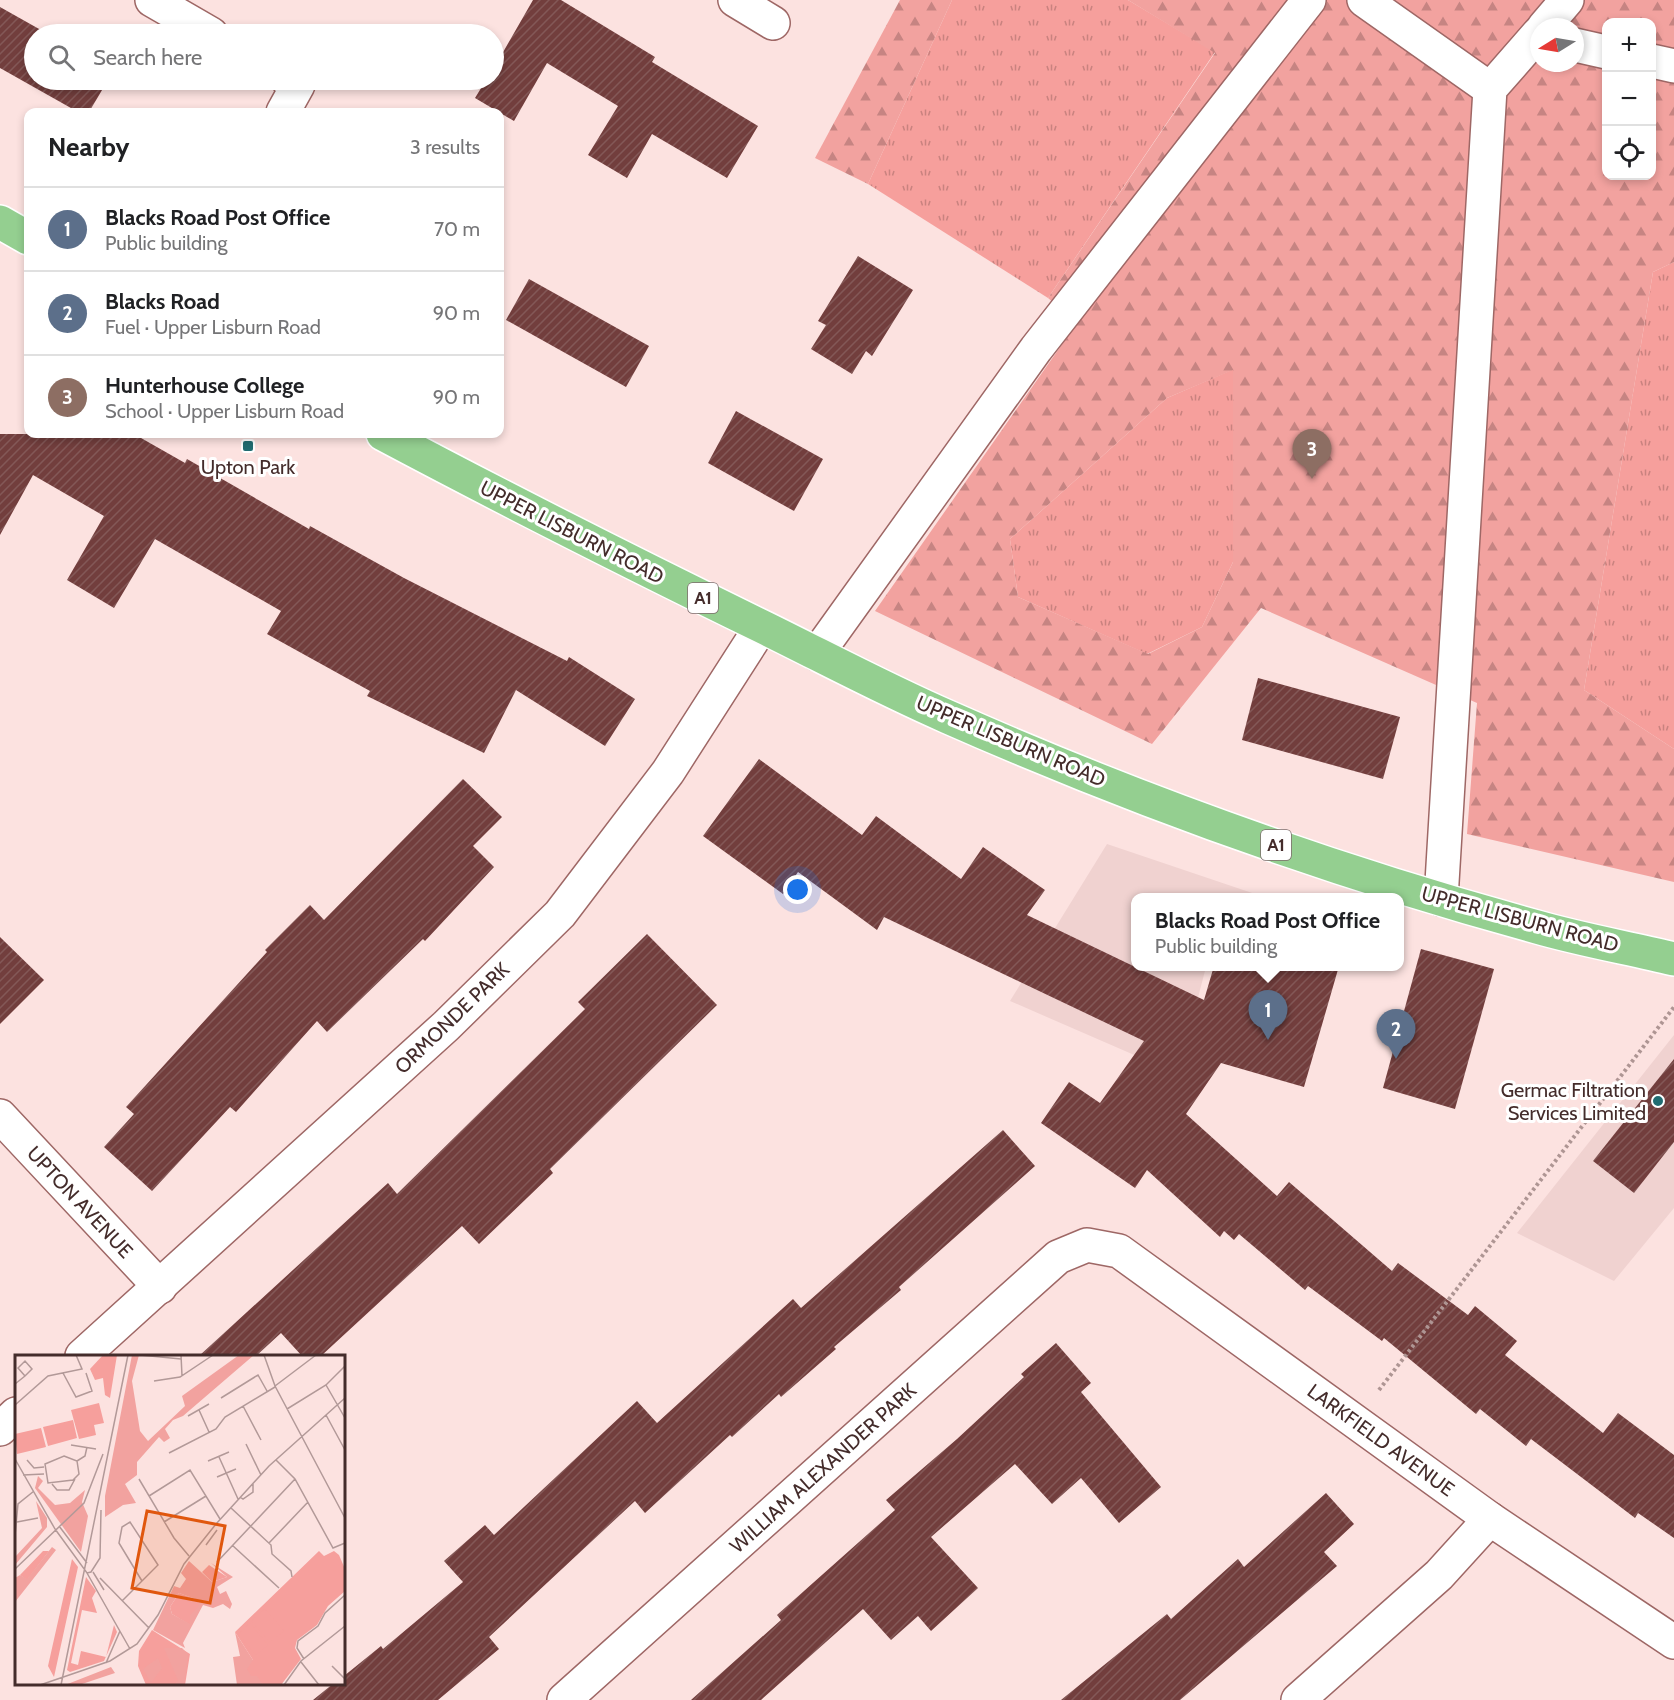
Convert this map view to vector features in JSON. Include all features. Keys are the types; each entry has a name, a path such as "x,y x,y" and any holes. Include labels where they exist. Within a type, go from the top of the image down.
{"main road":[{"path":"0,222 24,236"},
{"name":"UPPER LISBURN ROAD","path":"390,438 514,504 947,717 1089,775 1215,824 1441,899 1540,928 1674,959"}],"street":[{"path":"152,0 194,24"},
{"path":"735,0 773,23"},
{"path":"817,654 1036,349 1309,0"},
{"path":"1364,0 1490,89"},
{"path":"1552,18 1567,0"},
{"path":"1441,899 1490,89 1530,44"},
{"path":"1584,47 1602,51"},
{"path":"1656,62 1674,66"},
{"path":"285,108 295,90"},
{"name":"ORMONDE PARK","path":"83,1355 446,1026 560,914 668,772 761,627"},
{"name":"UPTON AVENUE","path":"0,1116 160,1287"},
{"name":"LARKFIELD AVENUE","path":"1087,1245 1119,1251 1490,1519 1674,1642"},
{"name":"WILLIAM ALEXANDER PARK","path":"564,1700 1058,1257 1087,1245"},
{"path":"0,1429 15,1415"},
{"path":"1298,1700 1439,1575 1490,1519"}],"path":[{"path":"1355,1422 1674,1007"}],"shaded area":[{"path":"1107,844 1252,893 1131,893 1131,971 1205,971 1178,1074 1010,1001"},
{"path":"1674,1035 1674,1208 1614,1281 1517,1233"}],"green space":[{"path":"900,0 952,0 868,184 815,158"},
{"path":"952,0 1128,0 1215,52 1048,298 868,184"},
{"path":"1128,0 1674,0 1674,262 1653,272 1584,690 1674,749 1674,882 1467,834 1477,703 1261,608 1152,744 875,611 1077,323 1048,298 1215,53","holes":["1233,370 1233,562 1202,627 1148,654 1018,597 1010,539 1167,398"]},
{"path":"1674,262 1674,749 1584,690 1653,272"},
{"path":"1234,369 1233,562 1202,627 1147,654 1018,597 1010,539 1167,398"}],"building":[{"path":"533,0 561,0 655,57 652,62 758,126 727,178 652,134 627,178 588,155 618,106 547,63 514,121 504,115 504,108 492,108 475,98 480,90 504,90 504,51"},
{"path":"0,7 30,24 24,24 24,82 0,68"},
{"path":"39,90 102,90 91,108 71,108"},
{"path":"858,256 913,290 872,356 866,351 852,374 811,349 826,325 818,321"},
{"path":"529,279 649,346 626,387 506,320"},
{"path":"736,411 823,459 794,511 708,463"},
{"path":"0,434 24,434 24,438 141,438 185,463 187,459 309,529 310,526 404,578 567,661 569,657 635,699 605,746 516,690 484,753 367,696 370,691 267,634 281,611 155,539 114,608 67,580 104,516 33,475 0,535"},
{"path":"1258,678 1400,717 1383,779 1242,740"},
{"path":"759,759 862,835 876,816 961,879 983,847 1045,890 1027,915 1131,965 1131,971 1144,971 1204,1000 1213,971 1338,971 1304,1087 1221,1063 1186,1114 1277,1196 1289,1182 1392,1271 1398,1263 1468,1315 1475,1306 1517,1341 1505,1355 1603,1433 1618,1413 1674,1455 1674,1538 1638,1513 1635,1518 1531,1439 1526,1446 1480,1409 1476,1414 1384,1338 1382,1341 1308,1286 1305,1290 1239,1234 1234,1240 1224,1231 1220,1237 1147,1170 1135,1188 1041,1123 1069,1082 1100,1103 1144,1041 884,917 877,930 798,872 783,894 703,836"},
{"path":"463,779 502,817 473,846 494,867 425,941 423,939 327,1032 317,1021 236,1112 230,1107 152,1191 104,1147 134,1114 126,1107 267,952 265,950 310,905 324,920"},
{"path":"647,934 717,1005 550,1169 553,1173 479,1244 462,1226 322,1355 301,1355 281,1333 257,1355 200,1355 388,1183 397,1194 585,1009 578,1002"},
{"path":"0,937 44,980 0,1024"},
{"path":"1421,949 1494,969 1455,1109 1383,1088"},
{"name":"Germac Filtration Services Limited","path":"1674,1059 1674,1142 1634,1193 1593,1161"},
{"path":"1003,1130 1035,1166 899,1287 901,1290 834,1347 836,1349 781,1397 779,1394 732,1437 730,1435 645,1513 635,1501 489,1637 499,1649 438,1700 313,1700 332,1685 345,1685 345,1675 381,1646 383,1649 463,1582 444,1561 485,1525 494,1535 637,1401 657,1423 793,1299 801,1308"},
{"path":"1056,1343 1091,1383 1081,1392 1161,1487 1119,1523 1081,1478 1052,1504 1015,1464 931,1537 978,1588 931,1631 918,1616 891,1640 863,1609 761,1700 691,1700 781,1620 777,1615 895,1510 886,1500 957,1439 1024,1377 1021,1374"},
{"path":"1326,1493 1354,1524 1324,1552 1337,1566 1180,1700 1061,1700 1167,1614 1171,1619 1238,1559 1244,1567"}],"place":[{"name":"Upton Park","path":"248,446"},
{"name":"Hunterhouse College","path":"1312,479"},
{"name":"Blacks Road Post Office","path":"1268,1040"},
{"name":"Blacks Road","path":"1396,1059"},
{"name":"Germac Filtration Services Limited","path":"1658,1101"}]}
